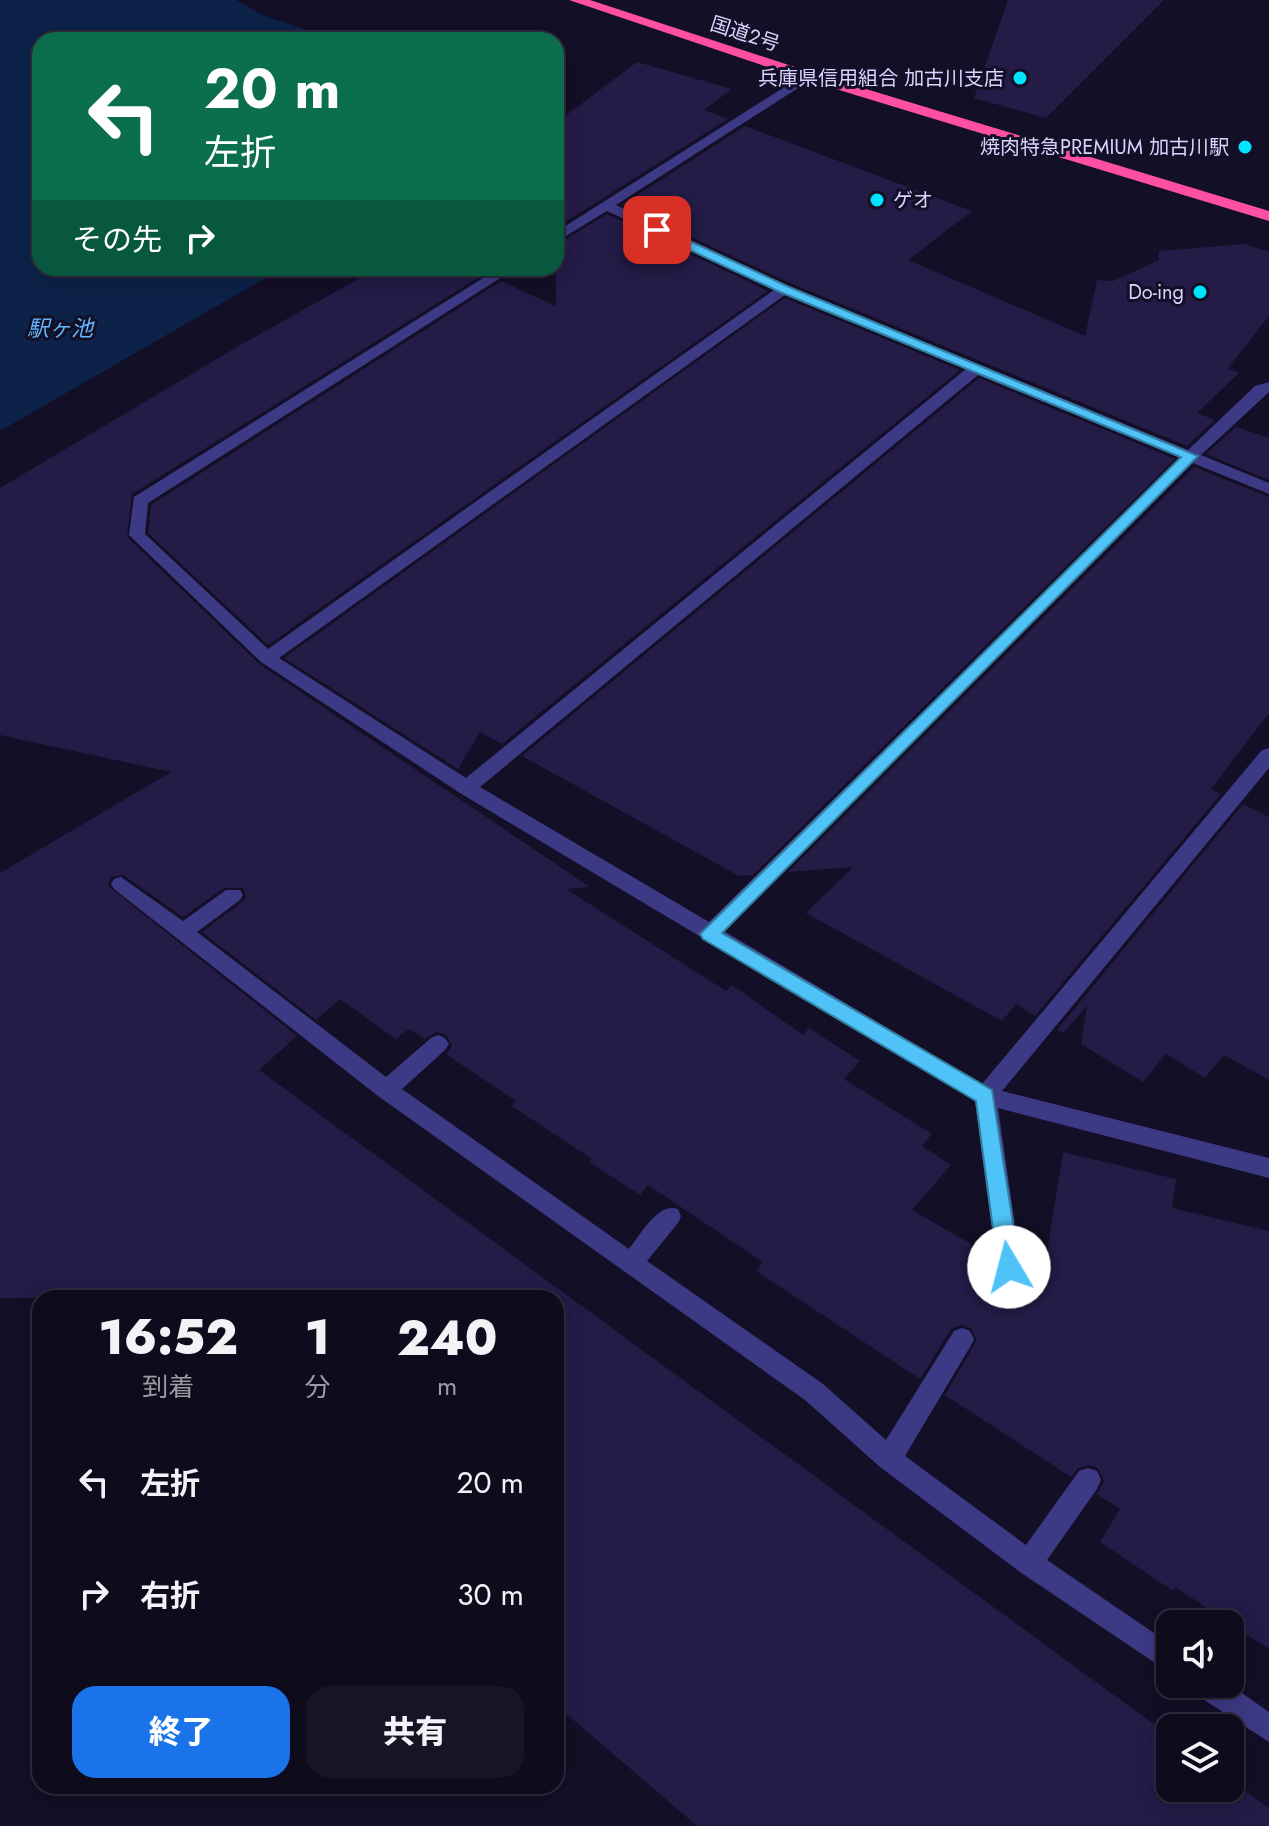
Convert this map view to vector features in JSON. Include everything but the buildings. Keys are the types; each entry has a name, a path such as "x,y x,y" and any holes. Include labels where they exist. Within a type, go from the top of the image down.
{"highway":[{"name":"国道2号","path":"576,0 808,76 1269,216"}],"street":[{"path":"564,233 808,76"},
{"path":"606,206 784,289 1269,489"},
{"path":"496,276 140,501 137,535 267,658 467,788 985,1096 1269,1168"},
{"path":"267,658 784,289"},
{"path":"467,788 977,368"},
{"path":"709,934 1191,456 1260,389 1269,387"},
{"path":"1009,1267 985,1096 1269,755"},
{"path":"121,884 386,1090 814,1392 889,1459 1029,1563 1156,1650"},
{"path":"183,932 233,895"},
{"path":"386,1090 438,1044"},
{"path":"630,1265 670,1216"},
{"path":"889,1459 962,1339"},
{"path":"1029,1563 1088,1480"},
{"path":"1225,1698 1269,1728"}],"water":[{"name":"駅ヶ池","path":"0,0 236,0 262,15 312,32 32,32 32,276 269,276 0,431"}],"place":[{"name":"兵庫県信用組合 加古川支店","path":"1020,78"},
{"name":"焼肉特急PREMIUM 加古川駅","path":"1245,147"},
{"name":"ゲオ","path":"877,200"},
{"name":"Do-ing","path":"1200,292"}],"route":[{"path":"657,230 784,289 1191,456 709,934 985,1096 1009,1267"}]}
